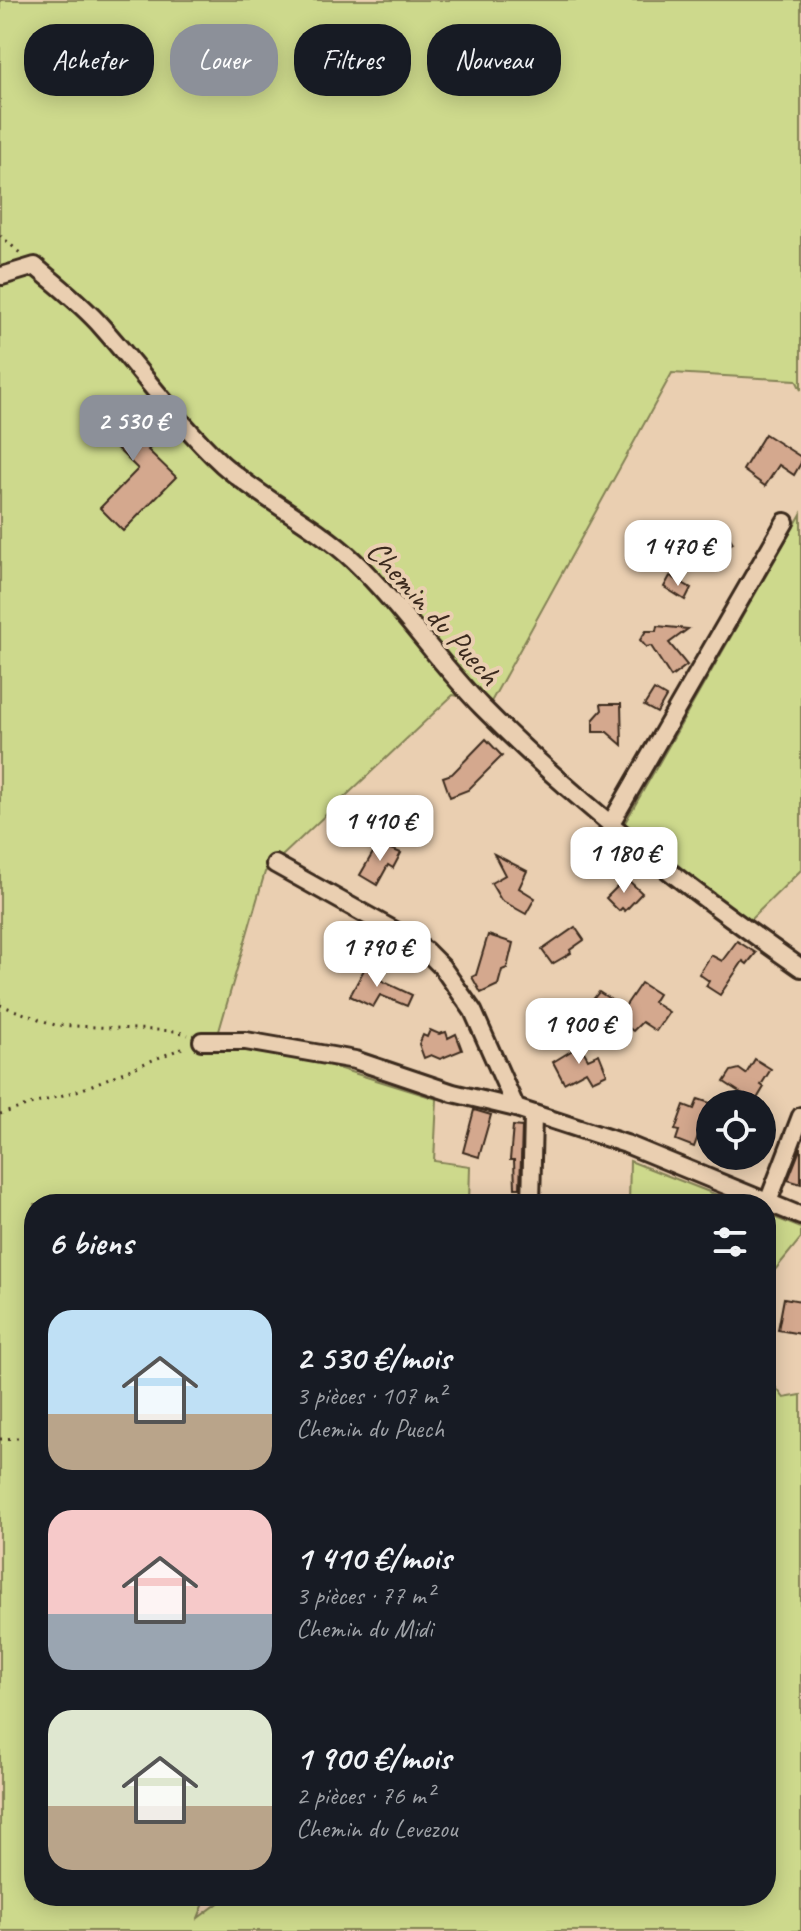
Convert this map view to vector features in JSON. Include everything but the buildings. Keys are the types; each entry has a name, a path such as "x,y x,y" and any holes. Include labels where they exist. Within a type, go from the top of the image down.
{"street":[{"path":"2,276 35,266"},
{"name":"Chemin du Puech","path":"35,266 101,325 222,464 351,559 395,603 480,705 523,747 674,876 801,968"},
{"path":"611,823 785,522"},
{"path":"275,864 399,933 426,951 442,967 473,1011 516,1108"},
{"path":"202,1041 246,1041 355,1060 453,1093 516,1108 626,1144 748,1194"},
{"path":"531,1194 533,1115"},
{"path":"771,1194 801,1116"},
{"path":"776,1205 801,1216"}],"path":[{"path":"0,235 35,266"},
{"path":"0,1005 55,1025 176,1031 202,1041"},
{"path":"0,1114 80,1090 202,1041"},
{"path":"0,1439 24,1438"}],"green space":[{"path":"0,0 801,0 801,390 796,380 672,373 491,702 453,695 265,872 219,1031 437,1099 434,1161 470,1166 469,1194 24,1194 24,1906 203,1906 198,1918 214,1906 776,1906 776,1388 784,1398 801,1395 801,1931 0,1931"},
{"path":"801,514 801,870 748,922 623,826"},
{"path":"630,1161 714,1194 629,1194"},
{"path":"776,1218 801,1228 801,1238 776,1269"}]}
